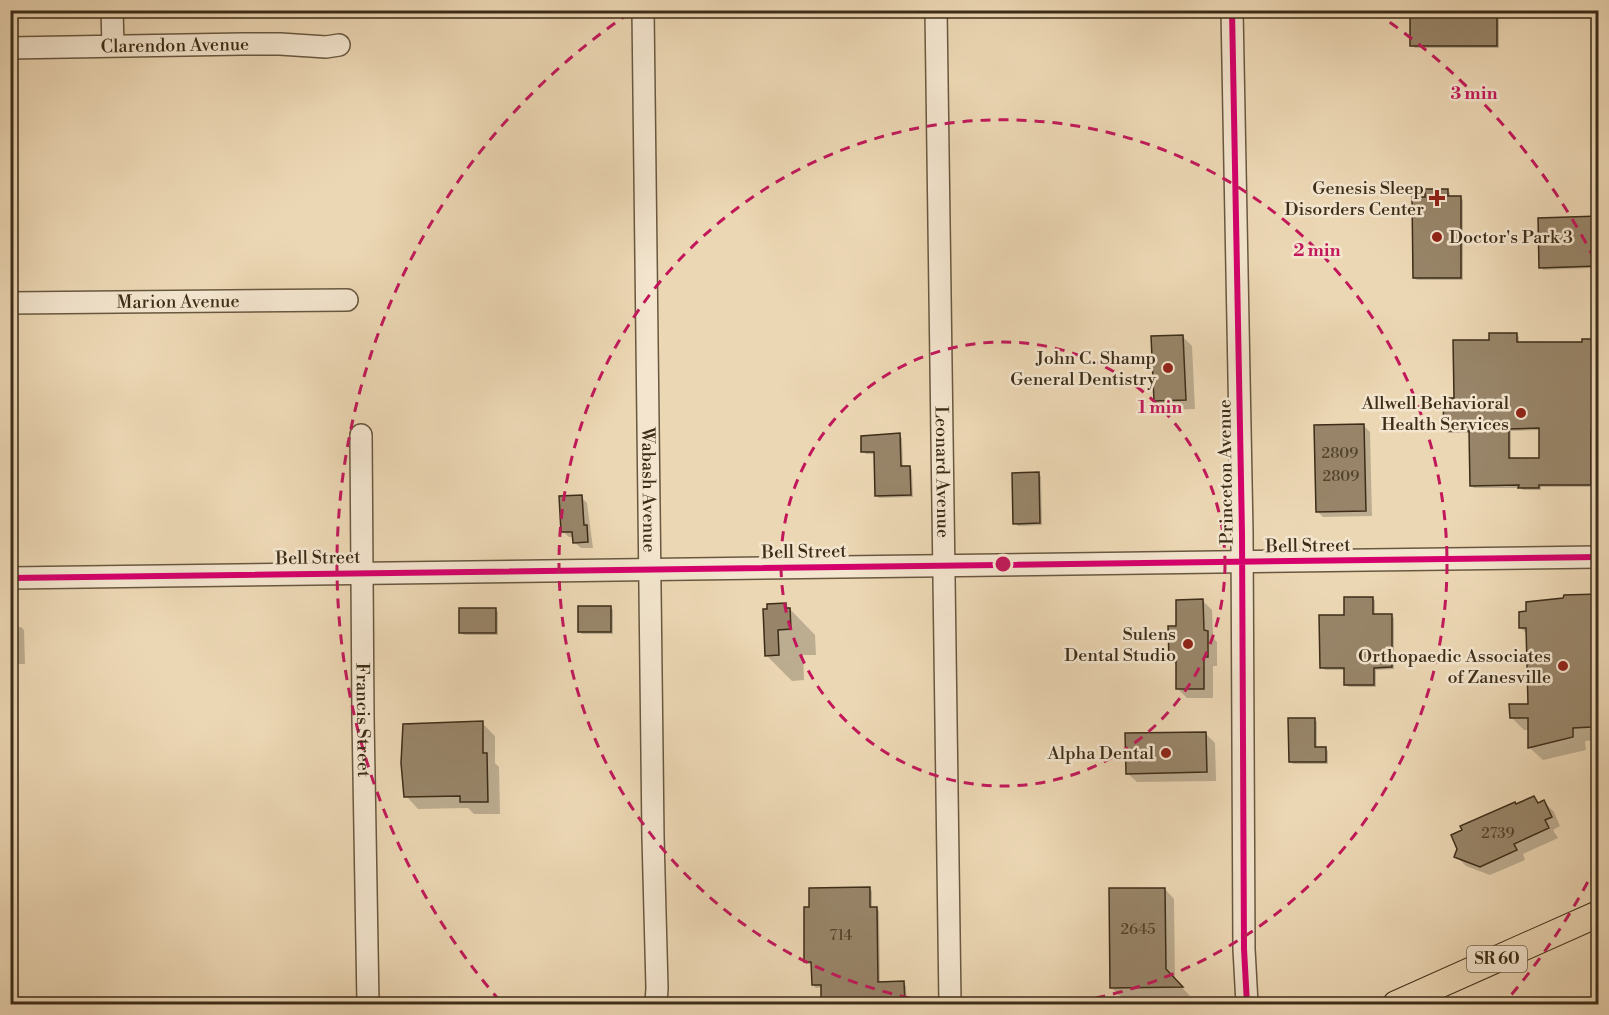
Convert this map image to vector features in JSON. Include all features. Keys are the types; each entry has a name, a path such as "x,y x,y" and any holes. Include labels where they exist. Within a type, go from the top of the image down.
{"main road":[{"name":"SR 60","path":"1396,1005 1424,998 1599,914"}],"street":[{"path":"112,10 113,45"},
{"name":"Wabash Avenue","path":"643,10 652,837 656,1005"},
{"name":"Leonard Avenue","path":"936,10 950,1005"},
{"name":"Princeton Avenue","path":"1232,10 1243,562 1244,949 1247,1005"},
{"name":"Clarendon Avenue","path":"10,48 113,45 280,44 326,47 339,45"},
{"name":"Marion Avenue","path":"10,303 347,300"},
{"name":"Francis Street","path":"361,435 368,1005"},
{"name":"Bell Street","path":"10,578 1599,557"}],"building":[{"path":"1410,10 1497,10 1497,46 1410,46"},
{"name":"Doctor's Park 3","path":"1425,189 1448,189 1448,196 1461,196 1461,278 1413,278 1412,197 1425,197"},
{"path":"1599,216 1599,266 1539,268 1538,218"},
{"name":"Allwell Behavioral Health Services","path":"1489,333 1517,333 1517,342 1582,342 1582,339 1598,339 1599,430 1591,430 1591,485 1539,485 1539,488 1518,488 1519,485 1470,486 1469,431 1444,431 1443,398 1454,398 1453,340 1489,340","holes":["1539,428 1539,458 1509,458 1509,429"]},
{"name":"John C. Shamp General Dentistry","path":"1183,335 1186,400 1154,401 1151,336"},
{"path":"1364,424 1366,511 1316,512 1314,425"},
{"path":"900,433 901,466 910,466 911,495 875,496 874,452 861,452 861,436"},
{"path":"1039,472 1040,523 1013,524 1012,473"},
{"path":"582,495 584,525 587,525 588,542 573,543 572,532 561,532 559,496"},
{"name":"Orthopaedic Associates of Zanesville","path":"1599,594 1599,724 1592,724 1592,727 1573,728 1573,737 1528,748 1528,718 1510,718 1509,704 1528,704 1526,628 1519,628 1519,612 1526,611 1526,602 1563,598 1564,595"},
{"path":"1344,597 1373,597 1373,614 1392,614 1392,667 1374,668 1374,685 1344,685 1344,668 1320,668 1319,615 1344,615"},
{"name":"Sulens Dental Studio","path":"1203,599 1204,630 1208,631 1208,657 1204,657 1204,689 1176,689 1176,659 1169,659 1168,626 1176,626 1176,600"},
{"path":"786,603 786,608 790,608 791,629 778,630 779,655 765,656 763,609 767,609 767,604"},
{"path":"578,606 611,606 611,632 578,632"},
{"path":"459,608 496,608 496,633 459,633"},
{"path":"1288,718 1315,718 1315,747 1326,747 1326,762 1289,762"},
{"path":"483,721 483,753 487,753 488,802 460,802 460,796 404,797 401,763 403,724"},
{"name":"Alpha Dental","path":"1206,732 1207,772 1126,774 1125,733"},
{"path":"1534,796 1538,803 1544,800 1552,817 1545,820 1549,828 1514,844 1517,850 1480,867 1454,857 1457,849 1451,835 1462,830 1460,826"},
{"path":"870,887 870,907 877,907 878,982 904,981 905,1005 821,1005 821,985 812,985 811,962 804,962 804,907 809,907 809,888"},
{"path":"1109,888 1165,888 1166,969 1183,987 1110,988"}],"cycle path":[{"path":"1232,10 1242,533 1244,949 1247,1004"},
{"path":"10,578 1598,557"}],"place":[{"name":"Genesis Sleep Disorders Center","path":"1437,198"},
{"name":"Doctor's Park 3","path":"1437,237"},
{"name":"John C. Shamp General Dentistry","path":"1168,368"},
{"name":"Allwell Behavioral Health Services","path":"1521,413"},
{"name":"Sulens Dental Studio","path":"1188,644"},
{"name":"Orthopaedic Associates of Zanesville","path":"1563,666"},
{"name":"Alpha Dental","path":"1166,753"}]}
